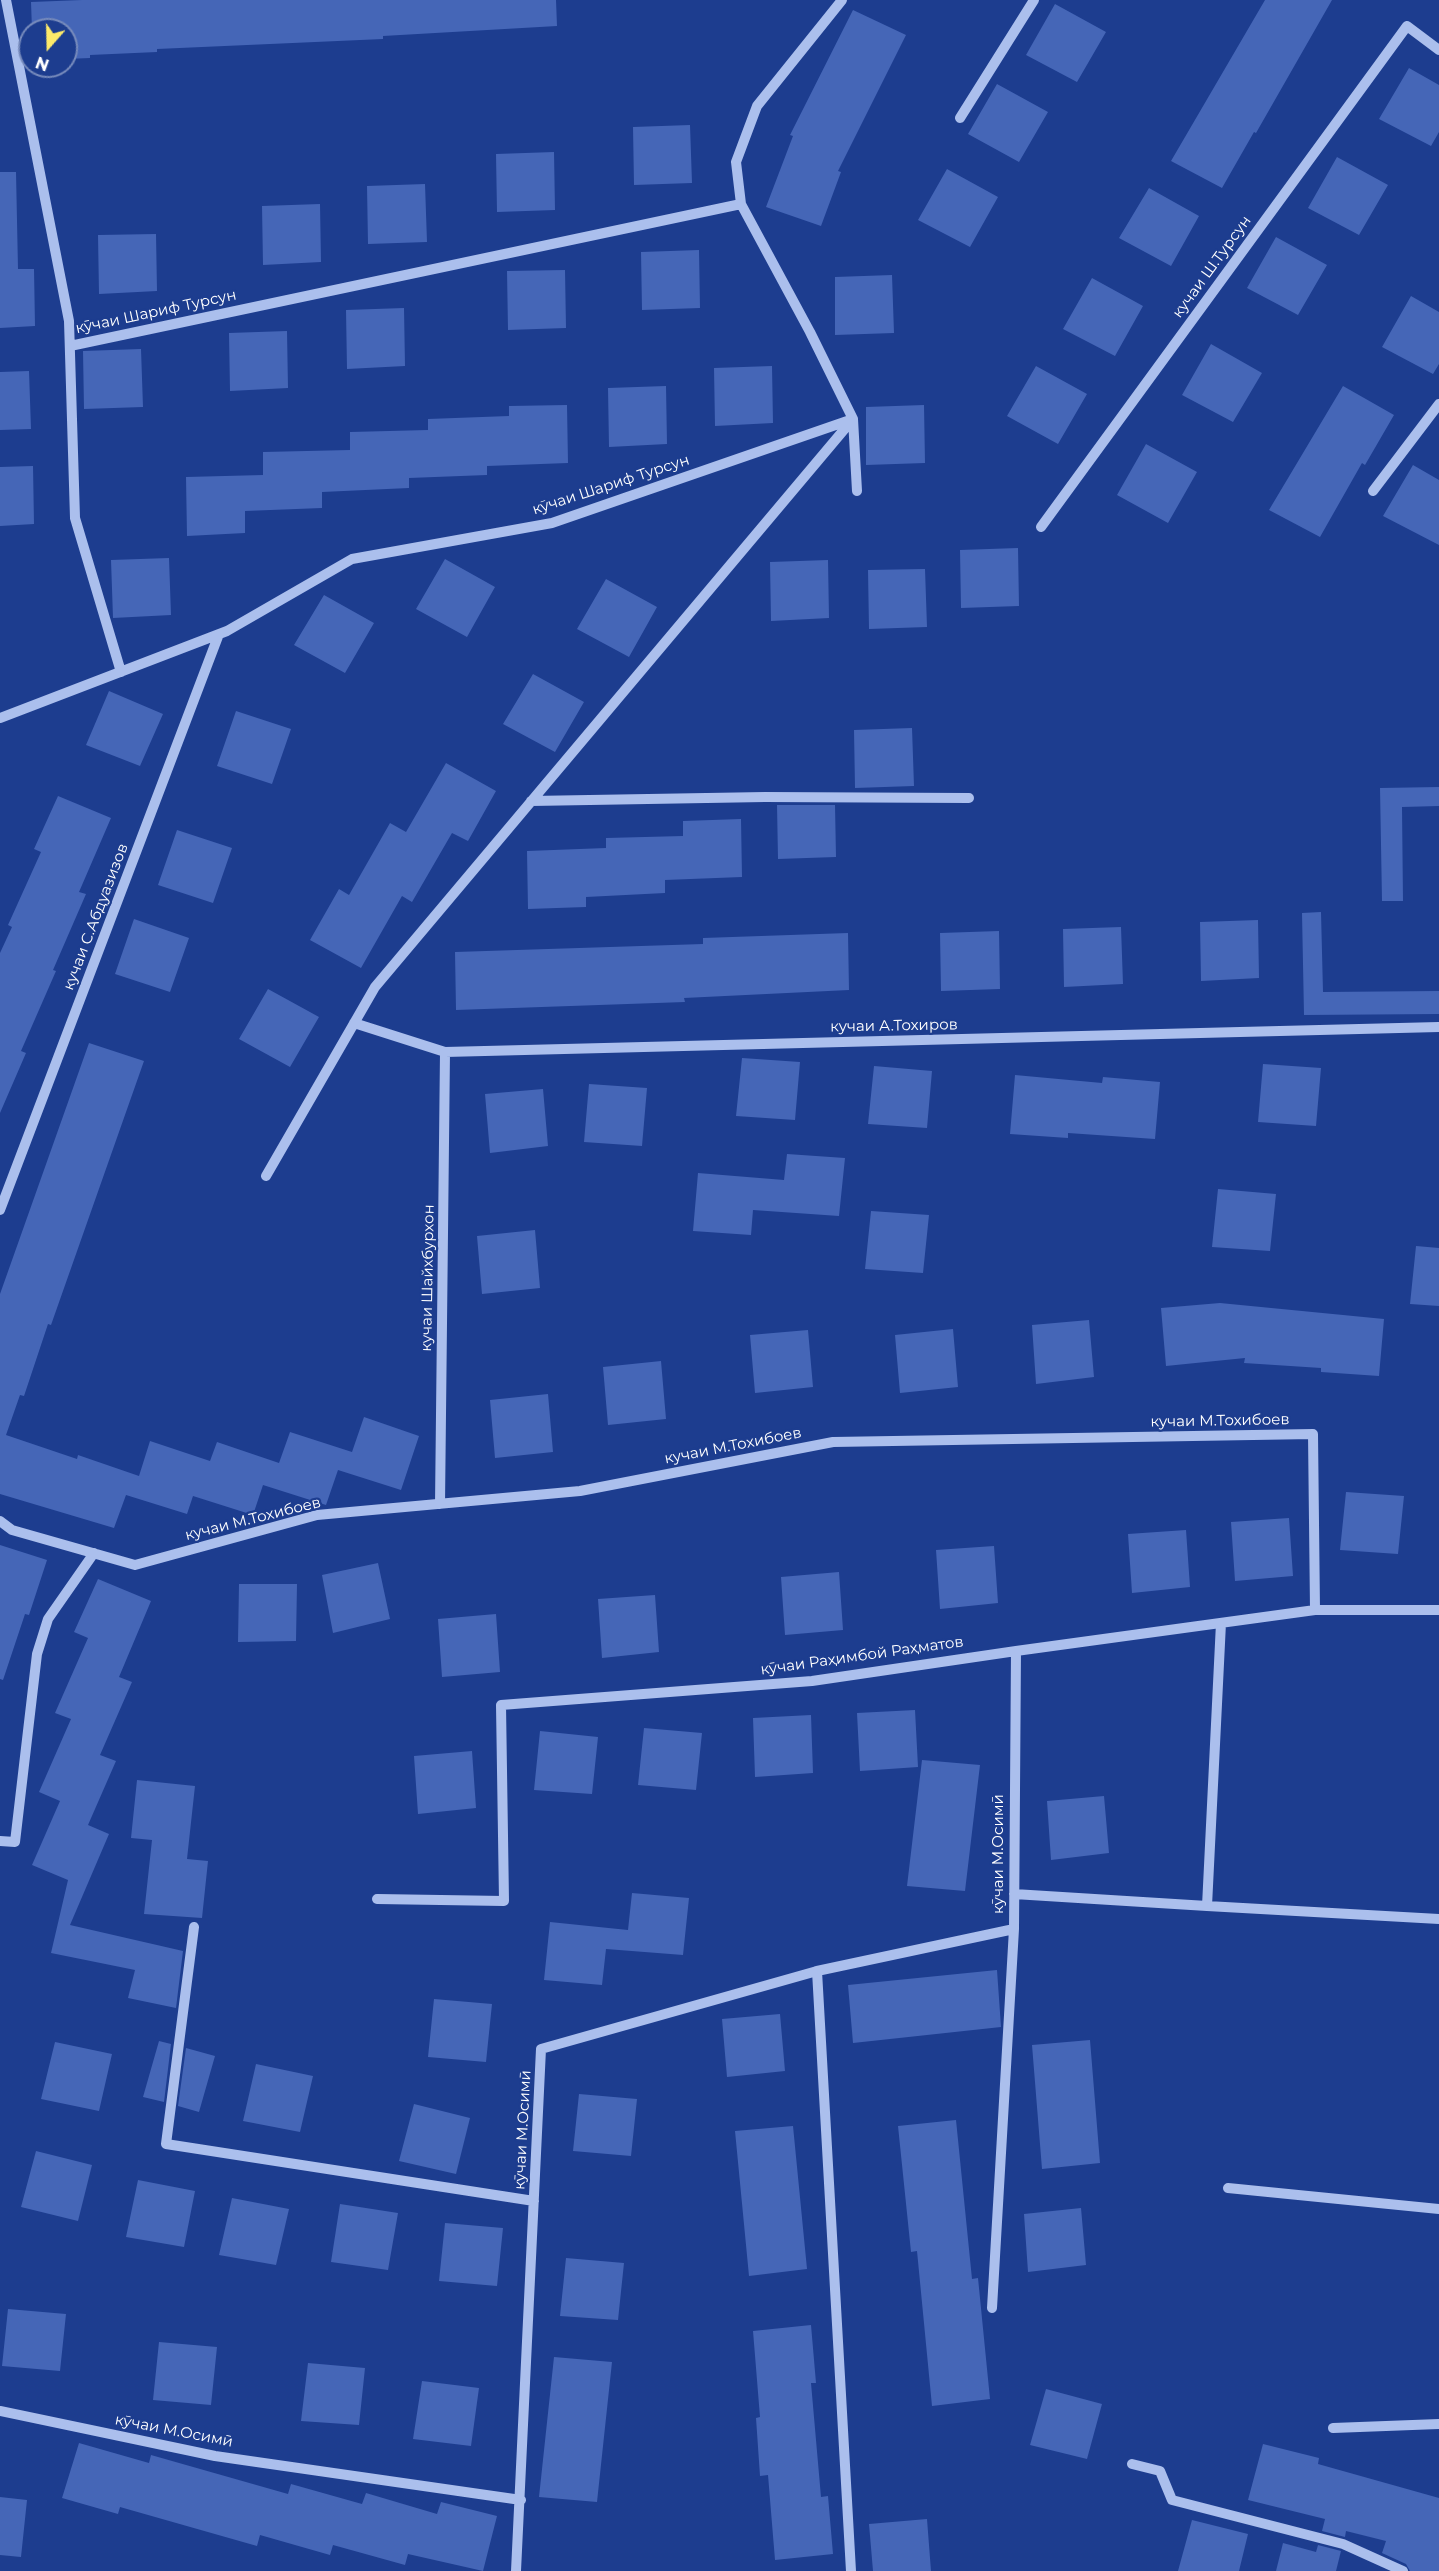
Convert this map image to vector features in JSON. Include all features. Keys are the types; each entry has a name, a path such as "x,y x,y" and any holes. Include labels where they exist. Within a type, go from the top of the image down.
{"street":[{"name":"кӯчаи Шариф Турсун","path":"6,0 69,321 75,518 121,672"},
{"path":"842,0 757,106 736,162 741,204 810,332 853,419 857,492"},
{"path":"960,118 1034,0"},
{"name":"кучаи Ш.Турсун","path":"1041,526 1407,26 1439,50"},
{"name":"кӯчаи Шариф Турсун","path":"70,346 741,204"},
{"path":"1373,491 1439,404"},
{"name":"кӯчаи Шариф Турсун","path":"0,718 219,634 351,559 552,523 853,419"},
{"path":"266,1176 375,987 853,419"},
{"name":"кучаи С.Абдуазизов","path":"0,1210 219,634"},
{"path":"531,801 765,797 969,798"},
{"name":"кучаи А.Тохиров","path":"354,1023 445,1052 1439,1027"},
{"name":"кучаи Шайхбурхон","path":"440,1504 445,1052"},
{"name":"кучаи М.Тохибоев","path":"0,1521 12,1530 135,1565 317,1515 580,1491 833,1442 1313,1434 1315,1610"},
{"path":"0,1841 15,1842 37,1654 48,1619 94,1553"},
{"name":"кӯчаи Раҳимбой Раҳматов","path":"377,1899 504,1901 501,1705 812,1681 1315,1610 1439,1610"},
{"path":"1208,1906 1221,1623"},
{"name":"кӯчаи М.Осимӣ","path":"516,2571 541,2049 817,1971 1014,1929 1016,1651"},
{"path":"1014,1894 1439,1919"},
{"path":"194,1927 166,2144 534,2201"},
{"path":"992,2308 1014,1929"},
{"path":"817,1971 851,2571"},
{"path":"1228,2188 1439,2209"},
{"name":"кӯчаи М.Осимӣ","path":"0,2411 215,2456 521,2499"},
{"path":"1333,2428 1439,2424"},
{"path":"1132,2464 1160,2471 1172,2500 1343,2544 1402,2571"}],"building":[{"path":"82,0 556,0 557,26 383,36 383,39 157,49 157,52 90,55 90,58 78,58 78,18 32,18 31,2"},
{"path":"1265,0 1332,0 1222,188 1171,161"},
{"path":"1055,4 1106,32 1077,82 1026,55"},
{"path":"853,10 906,35 838,171 841,172 821,226 766,207 793,136 790,135"},
{"path":"1409,68 1439,85 1439,132 1431,146 1379,119"},
{"path":"997,84 1048,112 1019,162 968,134"},
{"path":"690,125 692,183 634,185 633,127"},
{"path":"554,152 555,210 497,212 496,154"},
{"path":"1337,157 1388,185 1359,235 1308,208"},
{"path":"947,169 998,197 970,247 918,220"},
{"path":"0,172 16,172 18,269 34,269 35,326 0,328"},
{"path":"425,184 427,242 368,244 367,186"},
{"path":"1149,188 1199,216 1171,266 1119,238"},
{"path":"320,204 321,262 263,265 262,206"},
{"path":"156,234 157,291 99,294 98,235"},
{"path":"1276,237 1327,265 1298,315 1247,288"},
{"path":"699,250 700,308 642,310 641,252"},
{"path":"565,270 566,328 508,330 507,271"},
{"path":"892,275 894,333 835,335 835,277"},
{"path":"1092,278 1143,306 1115,356 1063,329"},
{"path":"1411,296 1439,312 1439,364 1433,374 1382,347"},
{"path":"404,308 405,366 347,369 346,310"},
{"path":"287,331 288,388 230,391 229,333"},
{"path":"1211,344 1262,373 1233,422 1182,395"},
{"path":"141,349 143,407 84,409 83,351"},
{"path":"772,366 773,423 715,426 714,368"},
{"path":"1036,366 1087,394 1058,444 1007,416"},
{"path":"29,371 31,429 0,430 0,372"},
{"path":"666,386 667,444 609,447 608,388"},
{"path":"1343,386 1394,415 1365,465 1362,463 1320,537 1269,510"},
{"path":"567,405 568,463 487,466 487,475 409,478 409,488 322,492 322,508 245,511 245,533 187,536 186,477 263,475 263,452 350,450 350,432 428,430 428,419 509,416 509,406"},
{"path":"924,405 925,463 866,465 866,407"},
{"path":"1146,444 1197,472 1168,523 1117,495"},
{"path":"1413,465 1439,480 1439,545 1383,516"},
{"path":"33,466 34,524 0,526 0,467"},
{"path":"1018,548 1019,606 961,608 960,550"},
{"path":"169,558 171,615 113,618 111,560"},
{"path":"445,559 495,587 467,637 416,609"},
{"path":"828,560 829,618 771,621 770,562"},
{"path":"925,569 927,627 869,629 868,570"},
{"path":"606,579 657,607 629,657 577,629"},
{"path":"324,595 374,623 345,673 294,645"},
{"path":"533,674 584,702 555,752 503,724"},
{"path":"109,691 163,714 140,766 86,745"},
{"path":"236,711 291,729 272,784 217,766"},
{"path":"912,728 914,786 855,788 854,730"},
{"path":"446,763 496,791 468,841 452,833 412,902 402,896 361,968 310,940 339,889 349,895 390,823 406,832"},
{"path":"1439,787 1439,806 1402,807 1403,901 1382,901 1380,788"},
{"path":"58,796 111,818 79,892 86,894 21,1051 26,1053 0,1113 0,953 12,927 8,925 41,852 34,849"},
{"path":"777,805 835,805 836,857 778,859"},
{"path":"741,819 742,877 665,880 665,893 586,897 586,907 528,909 527,851 606,848 606,838 683,836 683,821"},
{"path":"177,830 232,848 213,903 158,885"},
{"path":"1321,912 1323,992 1439,991 1439,1014 1304,1015 1302,913"},
{"path":"134,919 189,938 170,992 115,974"},
{"path":"1258,920 1259,978 1201,981 1200,922"},
{"path":"1121,927 1123,984 1064,987 1063,929"},
{"path":"999,931 1000,989 941,991 940,933"},
{"path":"848,933 849,990 684,998 685,1002 456,1010 455,952 703,944 703,938"},
{"path":"268,989 319,1017 290,1067 239,1039"},
{"path":"89,1043 144,1061 51,1325 48,1324 24,1396 20,1395 6,1435 77,1459 78,1455 139,1476 150,1441 210,1461 217,1442 279,1463 290,1432 352,1452 364,1417 419,1436 401,1490 338,1470 326,1505 263,1485 253,1515 193,1496 187,1514 126,1495 114,1528 0,1494 0,1294"},
{"path":"742,1058 800,1062 795,1120 736,1116"},
{"path":"1263,1064 1321,1068 1316,1126 1258,1122"},
{"path":"874,1066 932,1071 927,1128 868,1124"},
{"path":"1015,1075 1102,1083 1103,1077 1160,1082 1155,1139 1068,1133 1068,1138 1010,1134"},
{"path":"589,1084 647,1088 642,1146 584,1142"},
{"path":"543,1089 548,1146 490,1153 485,1094"},
{"path":"787,1154 845,1158 839,1216 753,1210 751,1235 693,1231 698,1173 784,1180"},
{"path":"1218,1189 1276,1194 1270,1251 1212,1247"},
{"path":"871,1211 929,1215 923,1273 865,1269"},
{"path":"535,1230 540,1288 482,1294 477,1236"},
{"path":"1416,1246 1439,1248 1439,1306 1410,1304"},
{"path":"1220,1303 1384,1319 1379,1376 1321,1372 1321,1368 1244,1363 1245,1358 1166,1366 1161,1308"},
{"path":"1089,1320 1094,1377 1036,1384 1032,1325"},
{"path":"953,1329 958,1387 900,1393 895,1335"},
{"path":"808,1330 813,1387 755,1393 750,1335"},
{"path":"661,1361 666,1419 608,1425 603,1367"},
{"path":"548,1394 553,1452 495,1458 490,1400"},
{"path":"1346,1492 1404,1496 1398,1554 1340,1550"},
{"path":"1289,1518 1293,1576 1235,1581 1231,1522"},
{"path":"1186,1530 1190,1587 1132,1593 1128,1534"},
{"path":"0,1545 47,1560 29,1615 25,1614 3,1680 0,1679"},
{"path":"994,1546 998,1603 940,1609 936,1550"},
{"path":"378,1563 390,1619 333,1633 322,1575"},
{"path":"839,1572 843,1630 785,1635 781,1577"},
{"path":"98,1579 151,1601 119,1677 132,1682 100,1755 116,1761 88,1825 109,1834 70,1925 183,1951 176,2008 128,1998 135,1970 51,1953 68,1880 32,1865 60,1801 39,1792 71,1719 55,1713 88,1638 74,1632"},
{"path":"239,1584 297,1584 296,1641 238,1642"},
{"path":"655,1595 659,1652 602,1658 598,1599"},
{"path":"496,1614 500,1672 442,1677 438,1619"},
{"path":"915,1710 918,1767 860,1771 857,1713"},
{"path":"811,1715 813,1773 755,1777 753,1718"},
{"path":"644,1728 702,1733 696,1790 638,1785"},
{"path":"540,1731 598,1737 592,1794 534,1790"},
{"path":"472,1751 476,1808 418,1814 414,1756"},
{"path":"922,1760 980,1765 965,1891 907,1886"},
{"path":"137,1780 195,1786 187,1859 208,1861 202,1918 144,1914 152,1840 131,1838"},
{"path":"1104,1796 1109,1853 1051,1860 1047,1801"},
{"path":"632,1893 689,1898 683,1955 606,1949 602,1985 544,1980 550,1922 628,1930"},
{"path":"997,1970 1001,2027 853,2043 848,1985"},
{"path":"434,1999 492,2004 486,2062 428,2057"},
{"path":"780,2014 785,2071 727,2077 722,2019"},
{"path":"1090,2040 1100,2163 1042,2169 1032,2045"},
{"path":"159,2041 171,2044 164,2102 143,2097"},
{"path":"55,2042 112,2054 99,2111 41,2099"},
{"path":"186,2048 215,2056 199,2112 178,2106"},
{"path":"256,2064 313,2076 300,2132 243,2121"},
{"path":"579,2094 637,2099 631,2156 573,2151"},
{"path":"414,2104 470,2118 456,2174 399,2161"},
{"path":"956,2120 972,2279 978,2278 990,2399 932,2406 917,2251 911,2252 898,2126"},
{"path":"793,2126 807,2269 749,2276 735,2131"},
{"path":"36,2151 92,2165 78,2221 21,2207"},
{"path":"138,2180 195,2191 184,2247 126,2237"},
{"path":"232,2198 289,2209 276,2265 219,2255"},
{"path":"340,2204 398,2213 388,2270 331,2262"},
{"path":"1081,2208 1086,2265 1028,2272 1024,2214"},
{"path":"445,2223 503,2228 497,2286 439,2281"},
{"path":"566,2258 624,2263 618,2320 560,2316"},
{"path":"8,2309 66,2314 60,2371 2,2366"},
{"path":"811,2325 816,2383 811,2383 821,2497 828,2496 833,2554 775,2560 768,2475 760,2476 756,2418 760,2417 753,2331"},
{"path":"159,2342 217,2347 211,2405 153,2400"},
{"path":"554,2357 612,2362 597,2502 539,2497"},
{"path":"308,2363 365,2368 359,2425 301,2421"},
{"path":"422,2381 479,2388 471,2446 413,2439"},
{"path":"1046,2389 1102,2404 1087,2459 1030,2445"},
{"path":"79,2443 149,2463 151,2455 288,2494 291,2484 362,2504 366,2493 437,2514 441,2502 497,2516 483,2571 408,2554 405,2565 333,2545 330,2555 260,2535 257,2546 120,2507 118,2514 62,2498"},
{"path":"1263,2444 1319,2458 1318,2464 1439,2498 1439,2571 1410,2571 1406,2564 1382,2553 1386,2541 1346,2531 1345,2537 1322,2531 1325,2519 1248,2500"},
{"path":"0,2497 27,2500 21,2557 0,2555"},
{"path":"927,2519 931,2571 873,2571 869,2524"},
{"path":"1192,2520 1248,2534 1239,2571 1178,2571"},
{"path":"1283,2543 1316,2552 1318,2545 1341,2551 1336,2571 1276,2571"}]}
